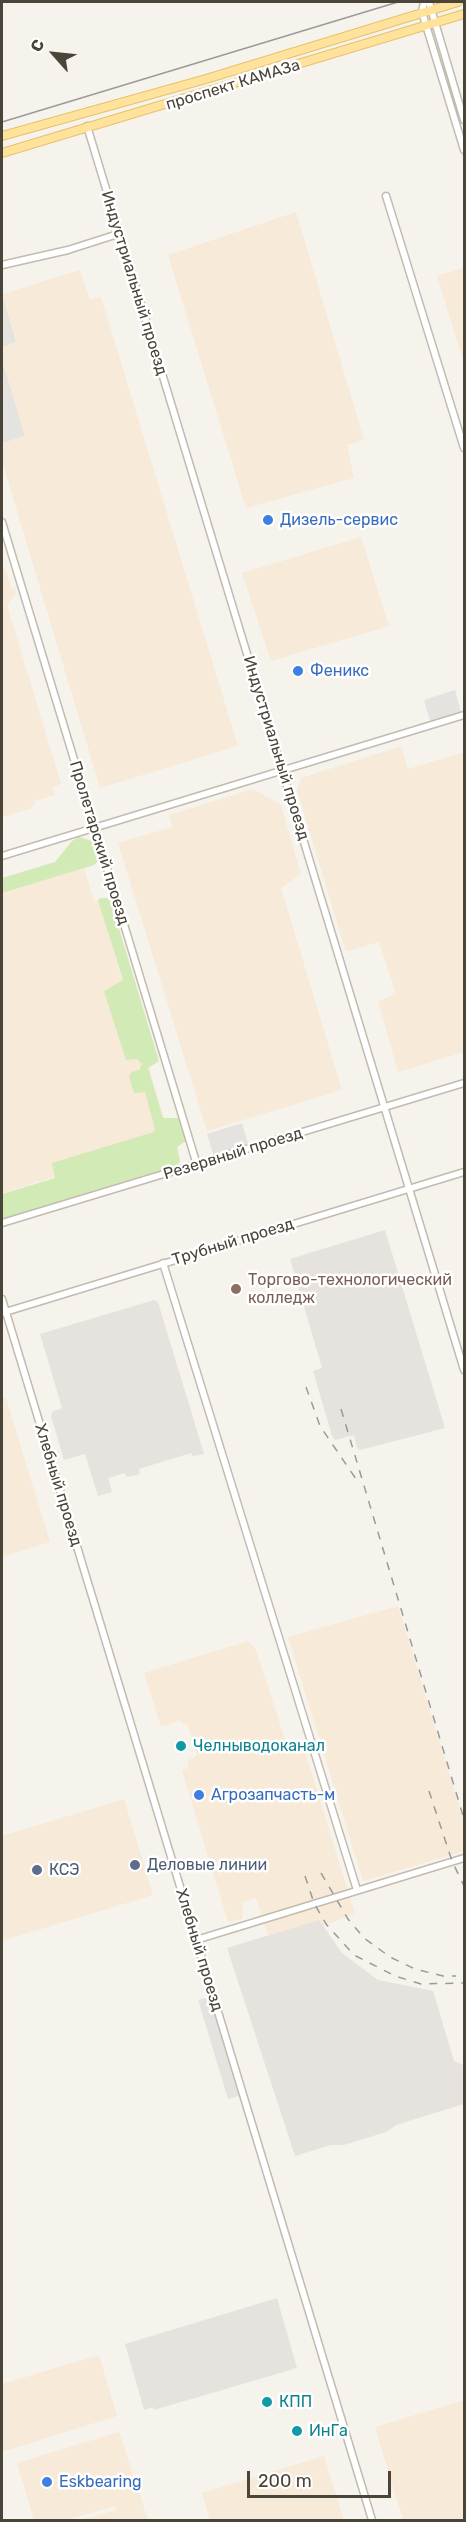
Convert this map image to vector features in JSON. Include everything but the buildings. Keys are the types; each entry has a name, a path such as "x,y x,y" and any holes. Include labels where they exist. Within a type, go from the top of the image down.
{"main road":[{"name":"проспект КАМАЗа","path":"2,136 206,79 422,12 428,4 458,2"},
{"name":"проспект КАМАЗа","path":"2,153 87,126 176,103 465,14"},
{"path":"206,79 201,88 209,92"},
{"path":"176,103 187,92 183,87 177,87"}],"street":[{"path":"428,4 436,23 465,120"},
{"path":"422,12 465,150"},
{"name":"Индустриальный проезд","path":"87,126 465,1370"},
{"path":"386,196 465,448"},
{"path":"2,265 68,250 118,234"},
{"name":"Пролетарский проезд","path":"2,522 197,1165"},
{"path":"2,856 465,715"},
{"name":"Резервный проезд","path":"2,1223 465,1083"},
{"name":"Трубный проезд","path":"3,1312 465,1172"},
{"path":"163,1263 357,1890"},
{"name":"Хлебный проезд","path":"2,1299 3,1312 372,2520"},
{"path":"196,1940 465,1858"}],"shaded area":[{"path":"296,212 364,440 347,445 354,478 246,508 168,255"},
{"path":"464,268 464,364 437,276"},
{"path":"80,270 90,300 101,297 238,746 100,788 2,461 2,443 25,436 2,360 2,347 16,342 2,294"},
{"path":"2,294 16,342 2,347"},
{"path":"2,360 25,436 2,443"},
{"path":"361,537 389,626 271,661 242,573"},
{"path":"2,568 6,570 11,589 15,589 16,594 7,605 61,784 52,787 55,795 35,801 32,808 2,817"},
{"path":"455,690 461,712 430,721 424,700"},
{"path":"401,746 408,769 464,752 464,1052 398,1072 378,1001 396,994 379,942 348,951 345,949 297,790 301,778"},
{"path":"253,789 281,805 301,874 281,888 342,1090 207,1131 118,843 172,827 169,815"},
{"path":"84,868 94,901 98,900 171,1141 2,1193 2,893"},
{"path":"242,1123 249,1147 214,1157 207,1134"},
{"path":"385,1230 445,1428 360,1450 357,1448 354,1435 335,1440 332,1436 313,1371 322,1368 290,1259"},
{"path":"154,1300 158,1302 204,1454 193,1456 191,1453 139,1469 140,1474 127,1477 125,1473 108,1478 112,1492 98,1496 85,1454 64,1460 51,1416 52,1412 62,1408 40,1334"},
{"path":"2,1396 3,1399 6,1398 50,1542 2,1557"},
{"path":"398,1606 464,1822 464,1851 363,1881 288,1637"},
{"path":"248,1641 256,1650 288,1749 303,1745 355,1914 323,1926 319,1920 268,1936 256,1898 243,1902 242,1919 228,1922 182,1770 189,1768 187,1761 197,1755 188,1726 179,1721 161,1727 144,1673"},
{"path":"124,1799 153,1895 2,1941 2,1836"},
{"path":"319,1920 342,1953 378,1980 433,1991 454,2061 464,2065 464,2104 396,2125 386,2132 344,2145 331,2145 295,2156 227,1948"},
{"path":"210,1997 239,2096 228,2099 198,2000"},
{"path":"277,2298 297,2368 154,2410 153,2407 144,2410 125,2344"},
{"path":"99,2355 117,2416 2,2452 2,2384"},
{"path":"464,2400 464,2520 403,2520 375,2427"},
{"path":"119,2432 148,2520 81,2520 117,2510 115,2506 66,2520 34,2520 17,2463"},
{"path":"324,2456 344,2520 210,2520 202,2493"}],"green space":[{"path":"79,837 92,841 97,851 98,861 94,865 2,893 2,878 55,862 72,841"},
{"path":"100,898 107,898 111,902 159,1061 148,1068 163,1118 179,1118 186,1141 177,1147 180,1161 178,1165 2,1219 2,1194 55,1178 52,1163 154,1132 155,1129 145,1092 134,1093 129,1076 132,1072 139,1070 142,1064 137,1059 126,1060 104,991 123,980 98,901"}],"tram line":[{"path":"2,122 398,2"}],"railway":[{"path":"306,1387 320,1426 358,1482"},
{"path":"341,1409 464,1819"},
{"path":"429,1791 452,1861 464,1886"},
{"path":"321,1873 348,1919 364,1938 390,1957 415,1969 443,1976 456,1976"},
{"path":"305,1876 314,1903 326,1924 354,1955 395,1976 421,1984 464,1983"}],"place":[{"name":"Дизель-сервис","path":"268,520"},
{"name":"Феникс","path":"298,671"},
{"name":"Торгово-технологический колледж","path":"236,1289"},
{"name":"Челныводоканал","path":"181,1746"},
{"name":"Агрозапчасть-м","path":"199,1795"},
{"name":"Деловые линии","path":"135,1865"},
{"name":"КСЭ","path":"37,1870"},
{"name":"КПП","path":"267,2402"},
{"name":"ИнГа","path":"297,2431"},
{"name":"Eskbearing","path":"47,2482"}]}
